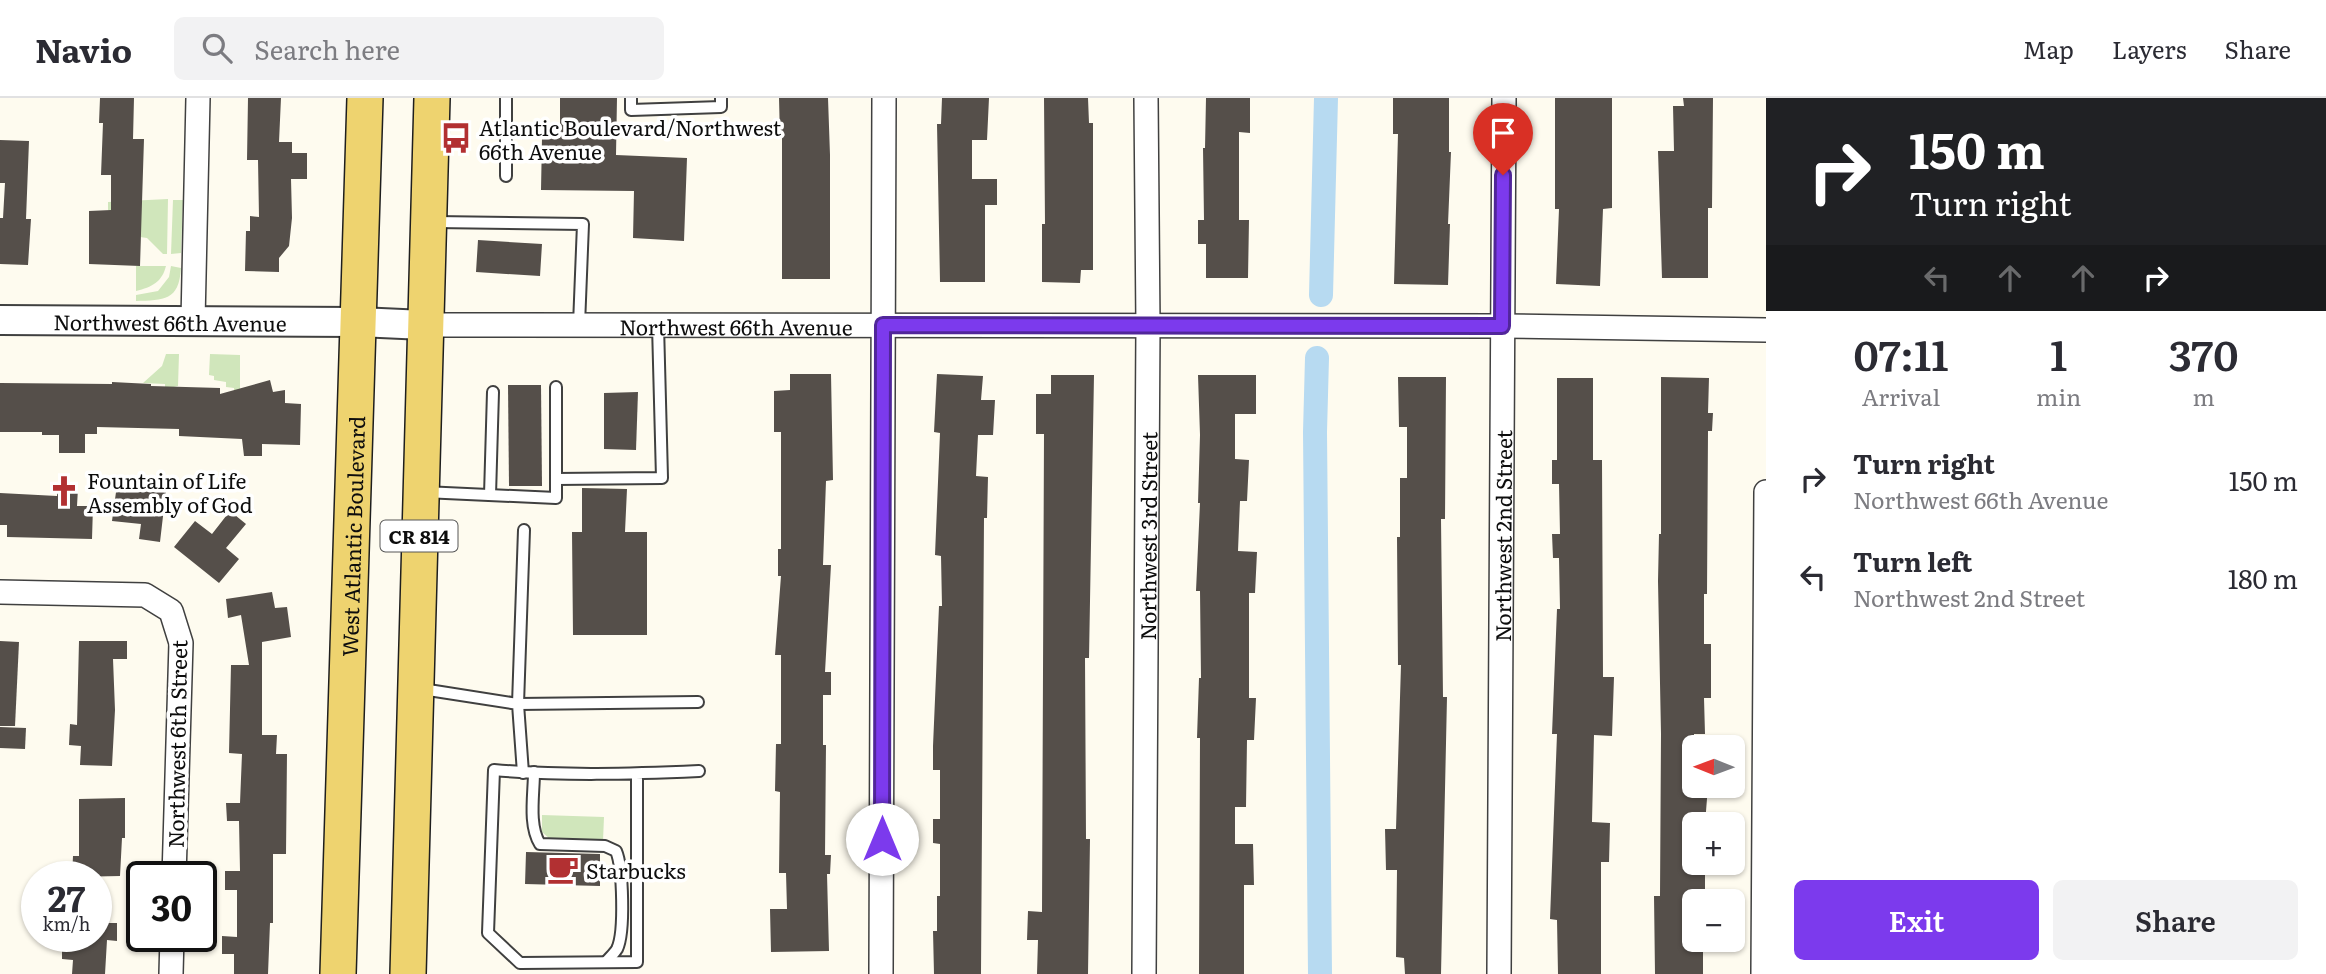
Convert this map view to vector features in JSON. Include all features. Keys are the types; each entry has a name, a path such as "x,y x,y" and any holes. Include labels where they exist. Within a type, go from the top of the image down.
{"main road":[{"name":"West Atlantic Boulevard","path":"338,974 365,98"},
{"name":"CR 814","path":"408,974 432,98"}],"street":[{"path":"193,320 198,98"},
{"path":"881,974 884,98"},
{"name":"Northwest 3rd Street","path":"1144,974 1149,326 1146,98"},
{"name":"Northwest 2nd Street","path":"1499,974 1504,98"},
{"name":"Northwest 66th Avenue","path":"0,320 193,320 424,325 1502,326 1766,330"},
{"path":"1763,974 1766,492"},
{"name":"Northwest 6th Street","path":"0,592 145,594 171,611 181,643 174,861"},
{"path":"171,974 172,952"}],"lane":[{"path":"506,98 506,176"},
{"path":"631,98 631,110 721,107 721,98"},
{"path":"428,222 583,224 579,325"},
{"path":"556,479 662,478 658,325"},
{"path":"420,491 556,498 556,387"},
{"path":"490,495 493,392"},
{"path":"524,530 518,704 536,837 540,844 606,846 617,850 622,863 621,929 617,948 606,962"},
{"path":"415,688 518,704 698,702"},
{"path":"637,774 637,962 520,963 488,933 494,770 637,774 699,771"}],"green space":[{"path":"168,199 167,254 163,254 147,238 140,237 108,210 108,202"},
{"path":"173,200 183,200 181,253 171,254"},
{"path":"136,266 166,266 155,283 136,291"},
{"path":"171,266 181,268 180,279 173,293 162,299 136,301 136,295 158,291 169,277"},
{"path":"166,354 179,354 178,386 174,387 165,417 165,384 143,383 162,366"},
{"path":"210,354 240,355 240,422 234,422 234,388 226,387 226,382 214,380 214,376 209,375"},
{"path":"542,815 604,817 603,841 550,839 542,832"}],"building":[{"path":"100,98 134,98 133,139 144,139 140,266 89,264 89,211 111,210 111,175 101,175 103,123 99,123"},
{"path":"248,98 281,98 279,142 292,142 292,153 307,153 307,179 291,179 292,218 289,246 279,258 279,272 245,271 246,231 250,231 250,216 259,217 258,160 247,160"},
{"path":"560,98 617,98 616,155 687,158 684,241 633,238 634,191 541,190 542,138 560,138"},
{"path":"779,98 828,98 830,279 782,279 782,138"},
{"path":"942,98 989,98 987,140 972,140 972,179 997,179 997,205 985,205 985,282 940,282 937,124 941,124"},
{"path":"1044,98 1088,98 1089,123 1093,123 1093,270 1081,270 1080,283 1042,282 1042,224 1045,224"},
{"path":"1206,98 1250,98 1250,133 1239,132 1239,220 1249,220 1248,278 1206,278 1206,244 1198,244 1198,220 1204,220 1203,148"},
{"path":"1393,98 1449,98 1451,152 1448,285 1394,284 1398,134 1393,134"},
{"path":"1555,98 1612,98 1612,208 1603,209 1600,286 1556,284 1559,209 1555,209"},
{"path":"1683,98 1713,98 1708,278 1662,278 1658,151 1674,151 1673,106 1684,106"},
{"path":"0,140 29,141 26,219 31,219 28,265 0,264 0,218 3,218 5,183 0,183"},
{"path":"478,240 542,244 540,276 476,272"},
{"path":"790,374 831,374 833,480 826,481 823,565 831,565 825,672 831,672 831,695 823,695 823,745 826,745 825,855 831,855 830,874 827,874 829,951 771,952 770,909 787,909 786,873 779,873 780,792 775,791 776,744 781,744 781,655 775,655 781,576 778,576 778,549 781,549 781,432 774,432 774,391 790,390"},
{"path":"937,374 983,376 981,400 995,400 993,435 978,435 976,476 988,477 987,518 984,518 981,974 934,974 933,931 937,931 937,896 940,896 940,844 933,843 933,819 940,819 940,770 933,770 933,746 939,606 942,606 941,556 935,555 940,433 934,432"},
{"path":"1051,375 1094,375 1089,658 1085,658 1086,839 1090,839 1088,974 1037,974 1038,940 1027,940 1028,911 1042,912 1044,434 1036,434 1036,394 1051,394"},
{"path":"1198,375 1256,375 1256,414 1235,414 1235,459 1249,460 1247,501 1240,501 1238,551 1257,552 1255,593 1249,593 1249,698 1256,698 1254,740 1247,740 1246,807 1235,807 1235,844 1253,844 1254,885 1244,885 1244,974 1199,974 1200,738 1197,738 1201,678 1200,591 1196,591 1200,503"},
{"path":"1398,377 1446,377 1445,519 1441,519 1443,697 1447,697 1441,974 1405,974 1404,958 1396,957 1397,870 1386,870 1385,829 1396,829 1401,665 1398,665 1397,537 1400,537 1400,478 1407,478 1407,427 1399,427"},
{"path":"1661,377 1709,378 1708,413 1713,413 1712,431 1708,431 1704,644 1711,644 1711,698 1704,698 1705,734 1682,735 1682,798 1707,798 1706,812 1682,812 1682,875 1705,875 1705,889 1682,889 1682,952 1703,952 1703,974 1655,974 1654,896 1660,896 1658,581 1661,534"},
{"path":"1557,378 1593,378 1593,460 1602,460 1603,677 1614,677 1612,736 1594,735 1592,822 1610,823 1609,862 1601,862 1601,974 1558,974 1557,920 1550,919 1557,734 1552,734 1557,609 1560,609 1559,558 1553,558 1552,534 1560,534 1559,484 1552,484 1552,460 1557,460"},
{"path":"270,380 273,392 285,390 285,403 301,404 300,445 262,444 262,456 244,456 242,439 179,436 179,429 97,427 97,434 85,434 85,453 59,453 59,435 42,435 42,432 0,432 0,383 112,382 220,388 220,394"},
{"path":"508,385 541,385 542,486 509,486"},
{"path":"638,392 636,450 604,449 604,393"},
{"path":"137,479 167,482 160,542 139,539 141,524 112,521 117,485 136,488"},
{"path":"58,487 78,488 77,506 93,506 92,539 7,537 7,525 0,525 0,493 57,496"},
{"path":"582,488 627,489 625,532 647,532 647,635 573,635 572,532 582,532"},
{"path":"230,511 246,524 226,548 239,559 219,583 174,547 195,521 212,534"},
{"path":"272,592 275,608 287,607 291,637 262,642 262,735 277,735 276,754 287,754 286,854 273,854 273,923 270,923 268,974 234,974 234,954 222,954 222,936 237,937 237,890 225,890 225,871 240,871 239,821 227,821 226,803 240,803 242,754 229,753 231,665 249,665 241,615 228,618 226,599"},
{"path":"0,641 19,642 15,726 0,726"},
{"path":"79,641 127,641 127,659 113,659 115,710 112,766 80,765 81,746 69,745 70,724 77,725"},
{"path":"0,727 26,728 25,749 0,748"},
{"path":"125,798 125,838 122,838 120,876 112,876 112,861 73,861 73,856 79,856 79,799"},
{"name":"Starbucks","path":"526,852 600,854 600,886 525,884"},
{"path":"112,923 117,923 117,941 112,940"},
{"path":"62,952 106,952 105,974 72,974 73,960 62,959"}],"waterway":[{"path":"1321,295 1326,98"},
{"path":"1317,358 1315,432 1320,974"}],"place":[{"name":"Atlantic Boulevard/Northwest 66th Avenue","path":"456,138"},
{"name":"Fountain of Life Assembly of God","path":"64,491"},
{"name":"Starbucks","path":"563,869"}],"route":[{"path":"882,839 883,325 1502,326 1503,175"}]}
